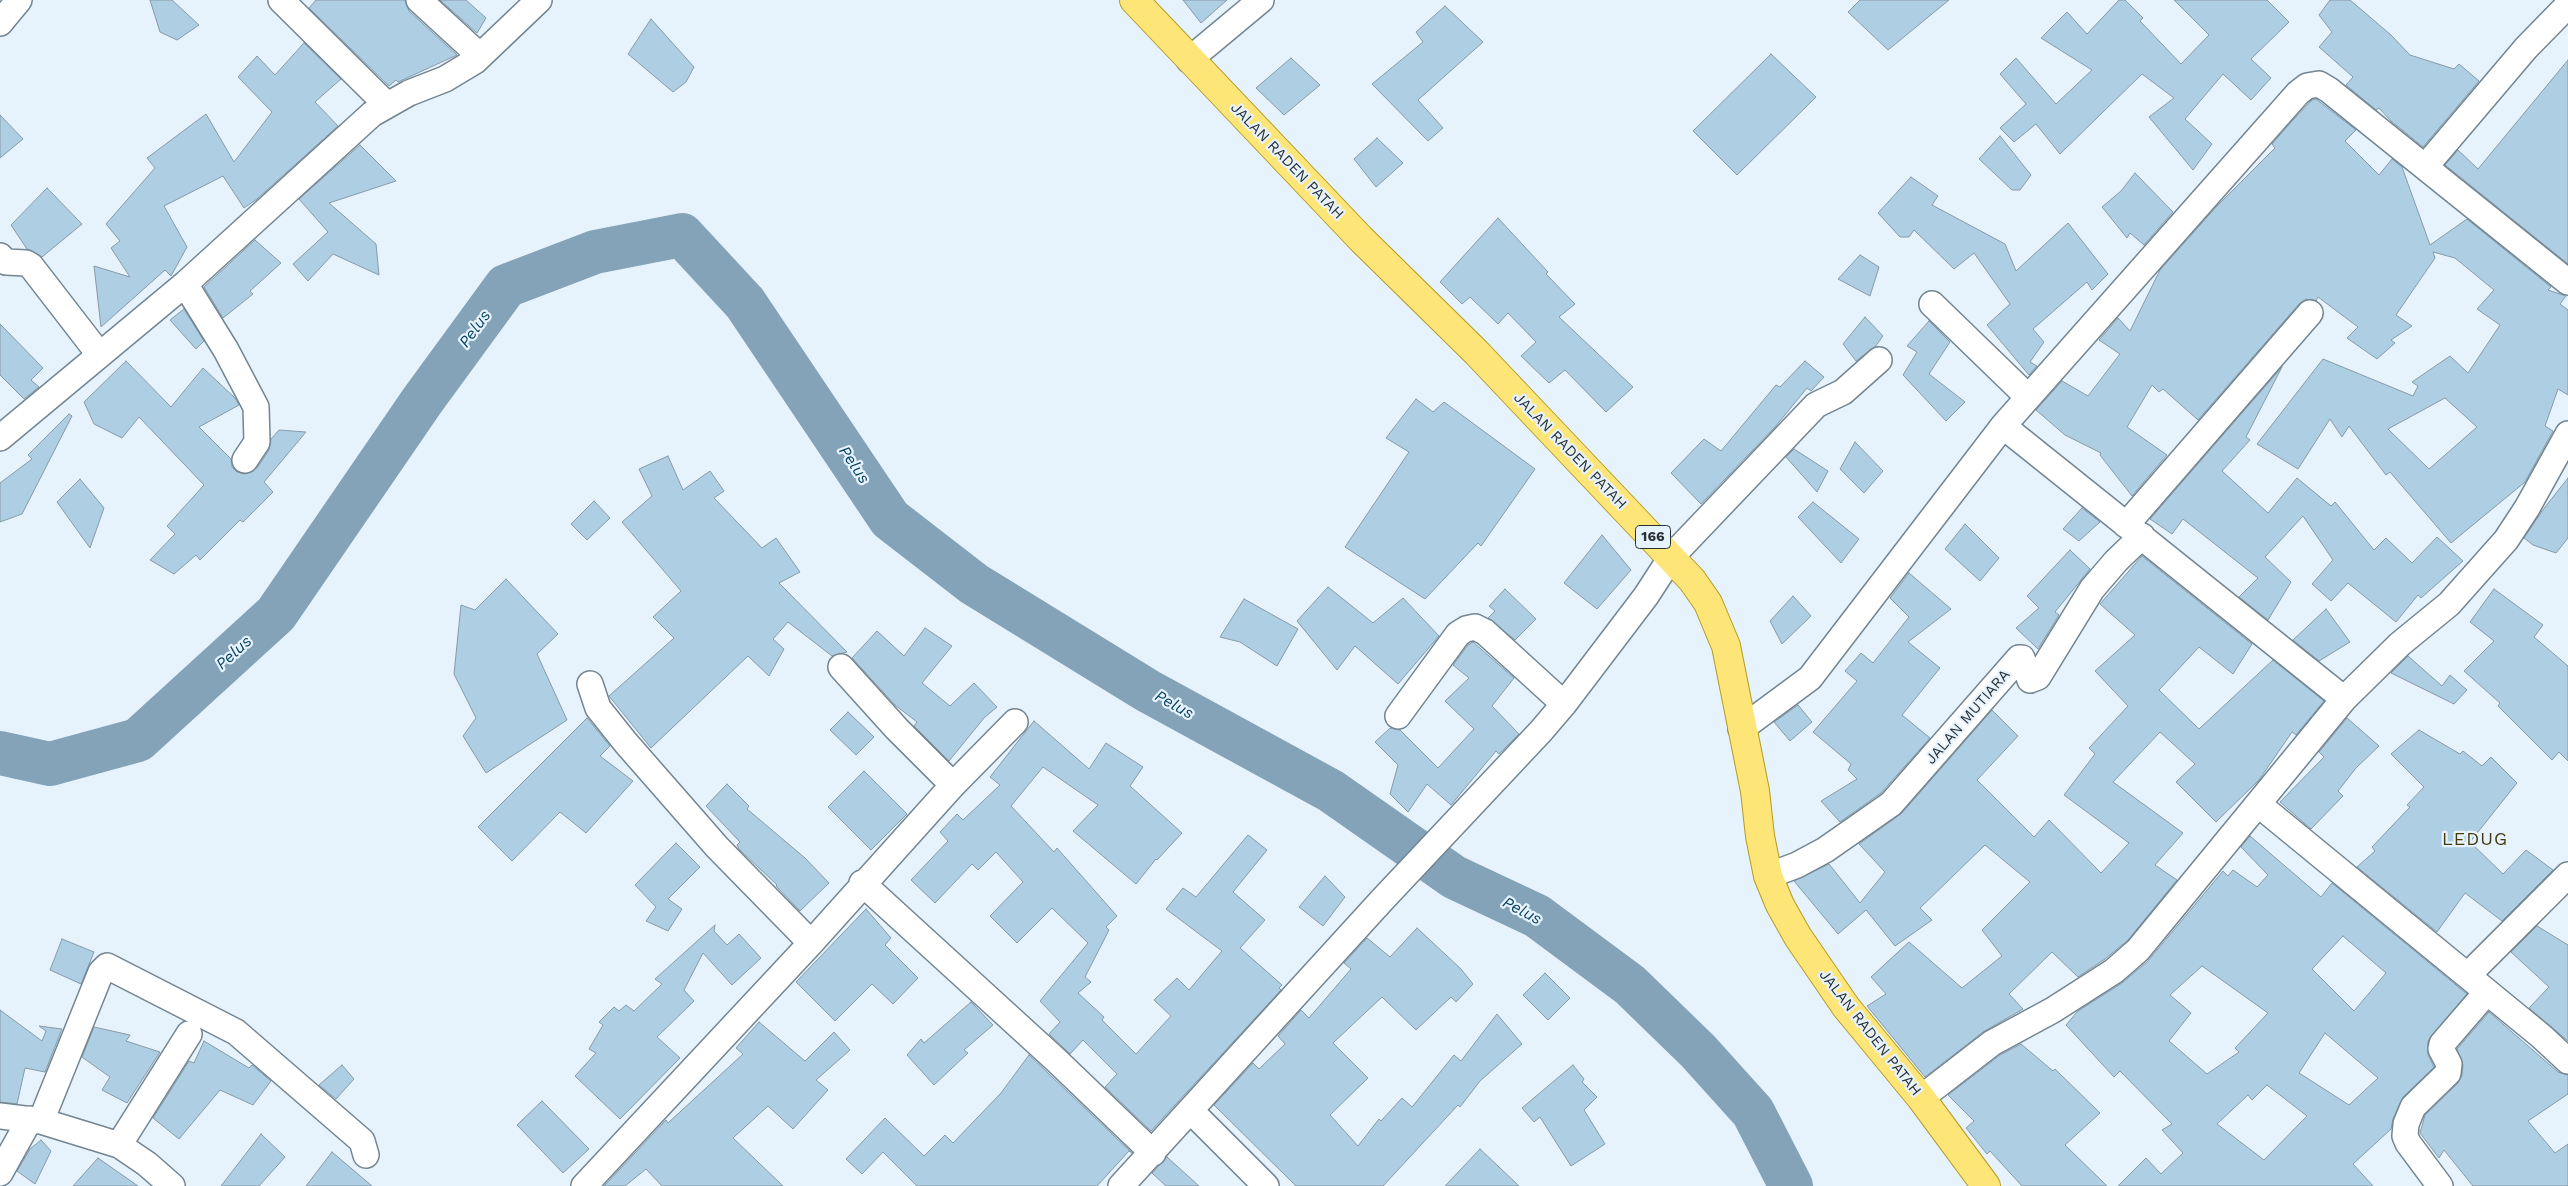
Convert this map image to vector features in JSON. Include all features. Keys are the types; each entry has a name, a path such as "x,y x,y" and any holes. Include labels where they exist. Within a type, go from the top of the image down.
{"main road":[{"name":"JALAN RADEN PATAH","path":"1134,0 1354,232 1476,352 1672,556 1703,595 1717,622 1726,646 1741,729 1755,791 1760,836 1768,876 1780,905 1798,937 1840,1000 1921,1098 1986,1186"}],"street":[{"path":"281,0 387,105"},
{"path":"419,0 480,56"},
{"path":"0,438 184,284 372,114 409,93 445,79 480,56 539,0"},
{"path":"1189,60 1262,0"},
{"path":"2425,167 2564,6"},
{"path":"1741,729 1810,678 2003,426 2291,101 2307,86 2319,84 2329,90 2568,282"},
{"path":"0,256 6,262 26,263 31,266 99,354"},
{"path":"184,284 226,350 256,408 258,442 246,460"},
{"path":"1932,304 2028,397"},
{"path":"2134,530 2310,313"},
{"path":"1121,1186 1564,704 1646,596 1672,556 1816,405 1843,392 1879,360"},
{"path":"2003,426 2344,700"},
{"path":"1921,1098 1992,1043 2053,1010 2114,971 2138,950 2344,700 2400,644 2449,604 2506,540 2527,508 2568,434"},
{"name":"JALAN MUTIARA","path":"1768,876 1791,868 1825,850 1890,804 2019,658 2022,658 2030,680 2038,677 2092,589 2116,560 2134,530"},
{"path":"1398,716 1458,634 1466,629 1475,627 1485,632 1564,704"},
{"path":"841,667 897,729 953,784"},
{"path":"590,684 598,708 626,743 717,846 811,943"},
{"path":"584,1186 811,943 862,883 953,784 1015,722"},
{"path":"2258,804 2468,975 2486,993 2541,1036 2568,1061"},
{"path":"2468,975 2568,875"},
{"path":"862,883 1153,1153"},
{"path":"0,1173 27,1129 101,972 107,966 236,1032 362,1141 366,1155"},
{"path":"2440,1186 2412,1149 2405,1136 2406,1124 2413,1107 2448,1072 2449,1064 2441,1049 2442,1044 2486,993"},
{"path":"119,1145 189,1034"},
{"path":"1191,1111 1266,1186"},
{"path":"0,1116 27,1129 119,1145 147,1164 172,1186"}],"building":[{"path":"150,0 172,0 199,25 177,40 160,32"},
{"path":"316,0 405,0 409,11 457,55 398,82 396,80 389,86 309,8"},
{"path":"440,0 466,0 486,18 477,33"},
{"path":"1183,0 1227,0 1201,23"},
{"path":"1860,0 1949,0 1888,50 1848,12"},
{"path":"2119,0 2125,0 2143,18 2140,21 2181,64 2209,35 2174,0 2267,0 2289,22 2251,59 2271,78 2251,100 2223,74 2185,119 2212,144 2193,170 2149,117 2174,98 2142,74 2060,154 2036,124 2014,142 2000,128 2026,104 2000,74 2016,58 2056,104 2092,70 2041,38 2067,12 2087,34"},
{"path":"2330,0 2350,0 2391,35 2410,55 2454,69 2459,64 2479,81 2423,147 2391,121 2379,108 2376,110 2346,85 2353,77 2319,47 2332,32 2319,15"},
{"path":"1445,6 1483,42 1418,100 1443,128 1428,141 1372,84 1423,42 1416,32"},
{"path":"651,19 694,67 686,82 673,92 628,54"},
{"path":"304,43 341,79 315,102 338,126 257,199 244,208 223,176 164,206 187,247 171,276 165,270 101,327 94,266 130,277 111,248 120,241 106,224 155,168 147,158 206,114 234,162 272,112 238,77 257,56 275,75"},
{"path":"1771,54 1816,97 1737,175 1693,131"},
{"path":"1291,58 1320,85 1284,115 1256,88"},
{"path":"2568,60 2568,264 2445,165 2458,150 2478,169"},
{"path":"2316,99 2356,130 2345,141 2379,175 2392,159 2402,167 2430,245 2467,219 2551,287 2548,290 2566,296 2560,304 2568,310 2568,395 2558,389 2545,426 2553,431 2525,482 2451,543 2390,472 2386,475 2349,426 2342,437 2330,419 2298,469 2257,444 2323,359 2413,396 2418,386 2412,382 2450,356 2468,373 2500,325 2477,309 2494,290 2455,258 2433,252 2435,258 2396,315 2412,326 2391,340 2395,343 2377,359 2347,338 2358,327 2318,297 2316,301 2306,299 2299,304 2198,420 2163,389 2159,392 2152,385 2127,427 2167,455 2132,496 2100,455 2101,453 2065,435 2036,410 2062,381 2088,396 2120,354 2099,340 2118,318 2130,331 2160,270 2217,206 2275,148 2272,144 2312,100","holes":["2445,398 2477,427 2429,469 2388,429"]},
{"path":"0,115 23,139 0,158"},
{"path":"2000,136 2031,175 2020,190 2012,190 1979,159"},
{"path":"1377,138 1403,163 1376,187 1354,159"},
{"path":"360,145 396,181 329,203 376,244 379,275 333,254 308,281 293,264 328,232 299,199"},
{"path":"2135,173 2173,212 2144,245 2130,233 2127,238 2102,207 2121,191"},
{"path":"1911,177 1938,196 1932,205 2005,244 2016,271 2068,223 2108,274 2092,290 2087,282 2033,329 2044,342 2030,362 2037,366 2029,375 1987,325 2010,304 1974,253 1954,269 1914,230 1909,237 1900,237 1878,213"},
{"path":"47,188 82,224 42,257 27,249 11,225"},
{"path":"1498,218 1548,272 1546,274 1575,304 1559,317 1633,387 1606,412 1565,370 1549,383 1521,356 1536,342 1508,313 1498,324 1470,297 1462,304 1440,282"},
{"path":"255,240 281,263 250,291 253,294 223,318 204,287"},
{"path":"1860,255 1879,267 1870,296 1838,279"},
{"path":"184,309 204,341 196,349 170,320"},
{"path":"1865,317 1883,336 1875,347 1856,361 1843,344"},
{"path":"1929,321 1950,342 1929,374 1965,402 1946,421 1903,375 1917,352 1907,346"},
{"path":"0,324 43,368 31,380 39,387 24,399 0,375"},
{"path":"126,361 171,407 203,368 235,398 239,405 199,427 231,459 232,467 237,472 245,474 257,468 269,450 271,439 279,430 306,432 264,482 273,492 243,522 240,520 200,560 196,555 174,574 150,560 175,534 167,526 204,485 139,417 122,438 94,424 84,402"},
{"path":"1805,361 1824,377 1811,391 1807,388 1775,427 1701,504 1671,473 1704,439 1721,451 1776,385 1780,387"},
{"path":"2282,367 2246,437 2250,440 2222,471 2268,513 2297,478 2331,506 2335,502 2374,550 2386,538 2412,563 2437,537 2463,561 2421,598 2418,595 2396,622 2348,583 2331,601 2312,584 2333,560 2303,516 2265,557 2291,582 2268,620 2239,597 2258,578 2183,519 2172,534 2150,519"},
{"path":"1416,399 1433,412 1444,402 1535,469 1481,546 1478,543 1425,599 1345,547 1409,452 1386,438"},
{"path":"69,414 72,416 22,514 0,522 0,483 32,459 28,455"},
{"path":"1855,442 1883,471 1864,493 1840,469"},
{"path":"1794,449 1828,471 1817,492 1786,457"},
{"path":"668,456 683,490 710,471 724,491 714,498 762,548 776,538 800,572 779,583 847,652 832,656 788,622 773,639 784,649 769,676 748,656 651,748 609,696 674,638 653,617 681,591 622,522 652,496 639,469"},
{"path":"2568,478 2568,538 2556,553 2533,545 2524,538"},
{"path":"80,479 104,508 90,548 57,502"},
{"path":"594,501 610,518 587,540 571,524"},
{"path":"1813,502 1859,539 1841,563 1798,517"},
{"path":"2082,508 2100,522 2079,541 2063,529"},
{"path":"1965,524 1999,558 1980,581 1945,549"},
{"path":"1602,535 1631,570 1597,609 1564,583"},
{"path":"2070,550 2090,569 2055,612 2059,615 2038,649 2016,628 2039,608 2027,596"},
{"path":"2142,556 2252,644 2233,674 2199,647 2159,690 2199,729 2273,660 2324,701 2296,735 2292,732 2259,780 2216,822 2176,782 2195,764 2160,732 2113,782 2183,833 2155,865 2177,880 2128,940 2105,959 2078,977 2052,952 2009,994 2023,1009 1983,1032 1925,1077 1867,1006 1886,994 1871,977 1909,942 1962,988 2002,956 1982,930 2030,882 1985,845 1920,908 1932,920 1895,946 1866,910 1838,934 1794,881 1829,864 1860,903 1885,872 1859,844 1902,813 1992,710 2018,736 1977,780 2034,837 2049,820 2101,873 2129,843 2064,795 2095,754 2089,748 2128,706 2095,671 2135,635 2100,604"},
{"path":"1909,573 1951,609 1908,642 1940,668 1902,715 1930,738 1881,793 1840,822 1821,801 1857,779 1848,770 1851,764 1813,732 1857,681 1845,671 1861,653 1873,663 1909,617 1890,598"},
{"path":"506,579 558,634 537,654 567,720 486,773 463,736 476,718 454,674 461,605 475,610"},
{"path":"1328,587 1373,623 1403,598 1439,636 1398,684 1355,646 1337,670 1297,621"},
{"path":"1505,589 1536,619 1515,640 1488,618 1495,611 1489,606"},
{"path":"2494,589 2543,625 2534,637 2568,666 2568,761 2559,752 2552,760 2498,706 2500,703 2464,671 2494,641 2470,622"},
{"path":"1793,596 1811,616 1782,644 1770,621"},
{"path":"1244,599 1298,629 1277,666 1240,642 1220,637"},
{"path":"2326,609 2350,642 2319,661 2293,640"},
{"path":"925,628 952,646 922,683 950,706 974,683 997,707 984,718 949,761 914,726 917,722 895,705 852,658 877,631 904,656"},
{"path":"1473,642 1514,678 1492,706 1519,734 1499,754 1496,751 1451,805 1427,784 1408,812 1390,794 1398,765 1375,742 1390,728 1400,730 1438,768 1474,729 1445,701 1469,678 1453,665 1468,645"},
{"path":"2408,656 2442,686 2450,675 2467,690 2454,704 2391,673"},
{"path":"1798,705 1812,722 1790,741 1774,722"},
{"path":"848,712 874,737 856,755 830,730"},
{"path":"587,718 610,746 600,756 633,781 586,833 560,812 512,861 478,827"},
{"path":"2347,718 2379,746 2356,768 2338,791 2343,796 2311,829 2280,802 2324,757 2319,752"},
{"path":"1034,721 1089,769 1106,743 1143,767 1130,786 1182,833 1156,859 1136,884 1073,831 1098,805 1043,767 1011,806 1054,852 1057,848 1117,916 1106,927 1109,930 1085,977 1091,982 1078,993 1104,1017 1102,1020 1136,1054 1171,1016 1154,1000 1177,978 1189,990 1222,951 1166,909 1183,888 1196,897 1248,835 1267,850 1233,892 1265,920 1240,948 1282,985 1279,988 1281,990 1151,1131 1105,1087 1117,1074 1083,1040 1070,1054 1049,1034 1060,1022 1040,1001 1088,943 1052,908 1017,943 990,916 1023,882 996,852 978,870 972,864 935,903 911,880 948,841 940,832 957,814 963,820 1000,785 990,777"},
{"path":"2419,730 2460,754 2463,751 2482,766 2491,757 2517,783 2470,842 2503,874 2526,850 2553,870 2502,921 2465,893 2437,932 2357,867 2375,851 2372,847 2410,807 2407,805 2424,787 2391,754"},
{"path":"864,771 907,814 871,850 828,807"},
{"path":"727,784 749,806 747,809 805,858 829,883 800,911 777,885 739,849 737,845 740,842 706,806"},
{"path":"2250,836 2321,897 2332,883 2467,994 2428,1041 2428,1055 2434,1067 2403,1097 2393,1119 2391,1129 2353,1164 2373,1186 2118,1186 2146,1158 2161,1174 2183,1153 2162,1130 2172,1124 2120,1071 2114,1077 2066,1025 2078,1011 2122,983 2148,961 2223,871 2228,876 2233,870 2257,887 2268,875 2241,847","holes":["2343,936 2386,973 2354,1011 2312,969","2202,966 2268,1013 2235,1048 2239,1052 2207,1074 2169,1041 2191,1013 2170,995","2325,1033 2378,1078 2349,1105 2299,1073","2267,1085 2307,1116 2264,1160 2217,1124 2248,1095 2252,1100"]},
{"path":"676,843 700,867 668,899 682,909 668,931 646,921 656,907 635,885"},
{"path":"1325,876 1345,897 1323,926 1299,907"},
{"path":"866,909 891,938 885,945 918,978 893,1004 872,984 835,1021 796,982"},
{"path":"715,925 714,931 727,945 739,934 761,958 732,985 703,953 684,990 694,1001 657,1037 680,1058 620,1119 575,1076 596,1053 589,1049 603,1025 599,1022 614,1007 619,1011 626,1005 634,1011 662,984 655,979"},
{"path":"2537,926 2568,945 2568,1041 2529,1008 2549,987 2511,952"},
{"path":"1417,928 1461,969 1473,984 1456,1002 1451,997 1416,1030 1382,997 1333,1043 1368,1078 1330,1115 1358,1146 1379,1119 1381,1121 1402,1098 1412,1107 1454,1055 1461,1061 1497,1014 1522,1044 1480,1081 1460,1107 1458,1105 1383,1186 1296,1186 1214,1105 1253,1063 1259,1069 1285,1044 1278,1036 1301,1010 1309,1018 1351,969 1344,963 1367,938 1390,957"},
{"path":"62,939 94,952 81,984 50,970"},
{"path":"1545,973 1570,998 1548,1020 1523,995"},
{"path":"971,1002 993,1025 964,1050 968,1053 934,1085 907,1055 921,1039 924,1043"},
{"path":"0,1010 42,1041 46,1031 39,1026 62,1029 45,1072 25,1068 17,1104 0,1102"},
{"path":"2489,1012 2558,1072 2568,1075 2568,1094 2528,1121 2555,1153 2568,1144 2568,1186 2473,1186 2444,1150 2439,1158 2420,1133 2425,1115 2458,1083 2462,1075 2463,1065 2457,1049"},
{"path":"759,1022 805,1061 834,1032 850,1050 816,1080 828,1090 793,1129 768,1106 733,1138 783,1186 662,1186 646,1169 625,1186 604,1186 666,1120 668,1123 743,1054 736,1048"},
{"path":"94,1027 130,1035 126,1041 160,1052 127,1103 102,1090 110,1077 82,1057"},
{"path":"204,1041 249,1068 252,1065 271,1081 253,1105 220,1090 179,1139 153,1118 189,1061 194,1063"},
{"path":"2021,1044 2053,1071 2055,1069 2100,1113 2065,1145 2107,1186 2022,1186 1990,1151 1987,1154 1966,1128 1974,1121 1948,1095 2000,1055"},
{"path":"1029,1055 1132,1153 1129,1151 1097,1186 917,1186 883,1152 862,1174 846,1159 885,1118 924,1156 945,1135 953,1143 1001,1093"},
{"path":"342,1065 354,1079 336,1099 319,1085"},
{"path":"1573,1065 1584,1079 1582,1082 1597,1097 1584,1110 1605,1144 1571,1166 1540,1117 1534,1122 1522,1108"},
{"path":"542,1101 589,1149 563,1173 517,1125"},
{"path":"261,1134 285,1157 259,1186 221,1186"},
{"path":"41,1140 51,1151 35,1184 17,1171 30,1149"},
{"path":"1480,1149 1519,1186 1445,1186"},
{"path":"332,1152 372,1186 306,1186"},
{"path":"1167,1157 1199,1186 1166,1186 1152,1173"},
{"path":"98,1158 138,1186 73,1186"}],"waterway":[{"name":"Pelus","path":"0,753 50,764 138,740 276,614 422,401 506,286 595,252 682,235 745,303 890,519 974,584 1148,691 1331,791 1454,877 1537,916 1630,985 1698,1051 1753,1112 1791,1186"}],"district":[{"name":"LEDUG","path":"2475,840"}]}
